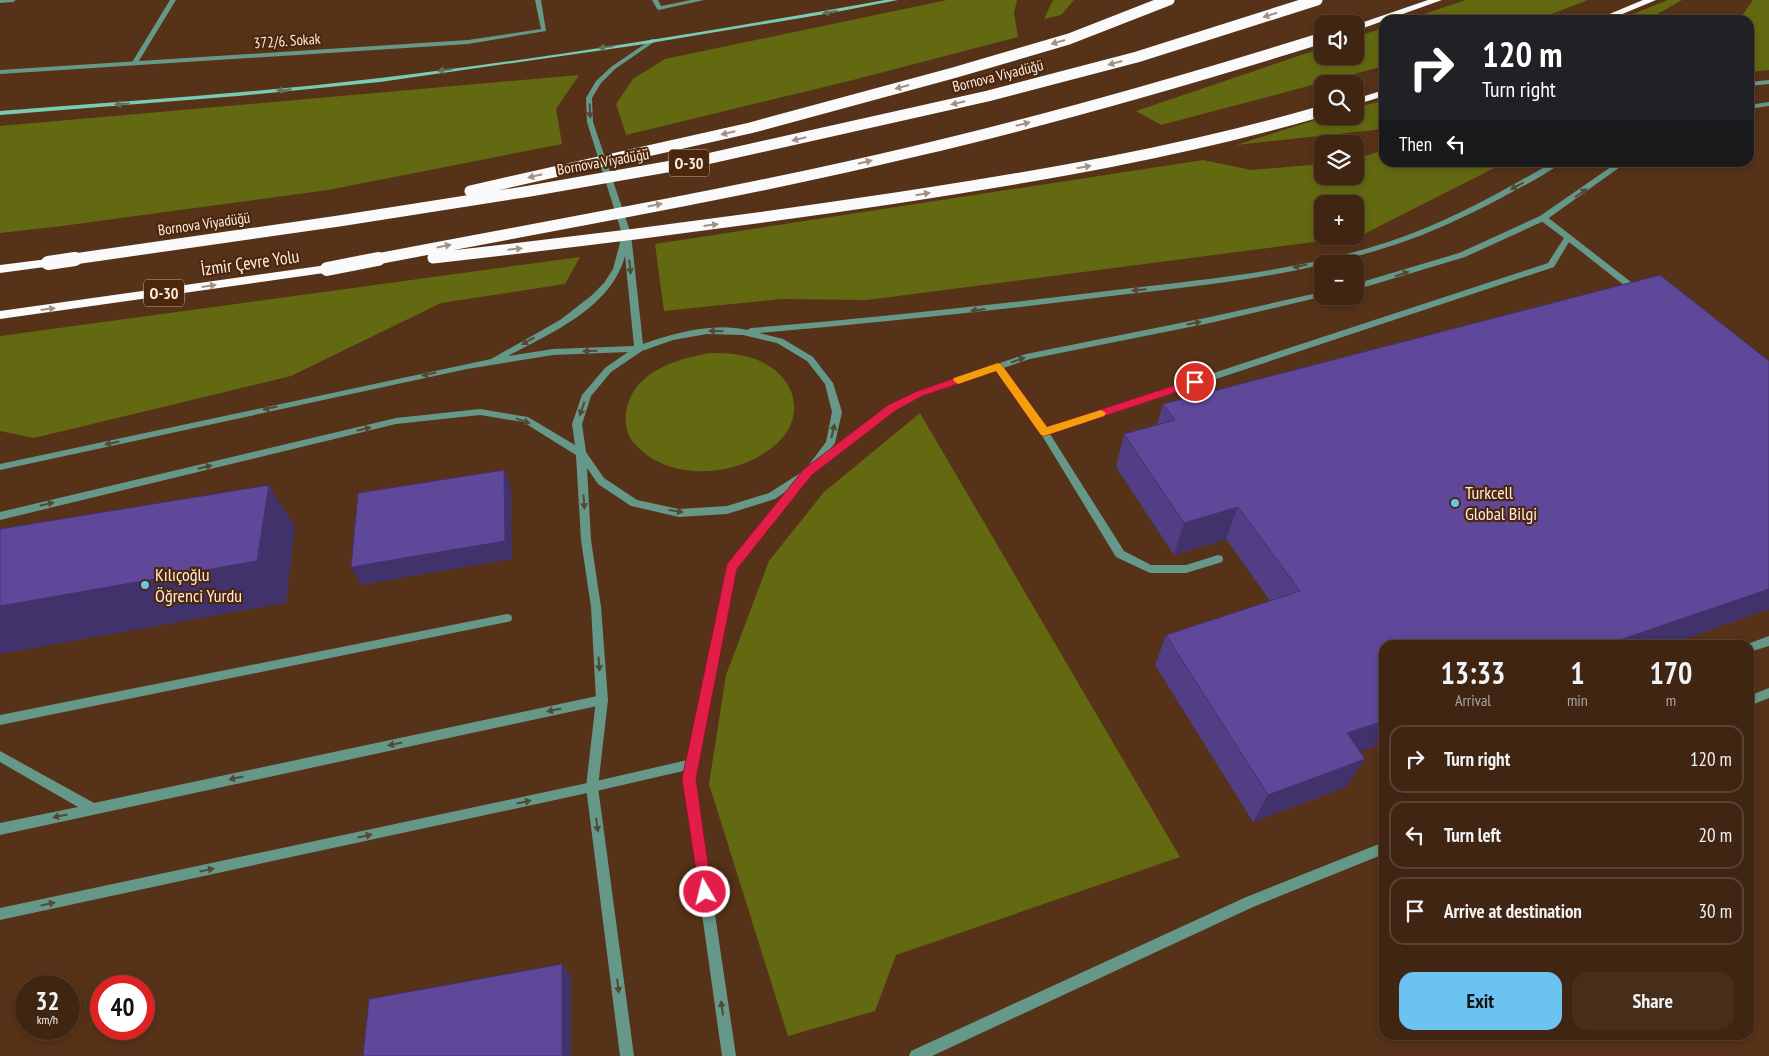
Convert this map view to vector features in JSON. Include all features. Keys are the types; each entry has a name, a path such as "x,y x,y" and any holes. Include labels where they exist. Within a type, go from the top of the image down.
{"highway":[{"path":"339,221 750,128 953,73 1069,38 1169,0"},
{"name":"Bornova Viyadüğü","path":"0,269 339,221 530,191 689,163 988,96 1137,57 1317,0"},
{"path":"1393,15 1437,0"},
{"path":"1614,15 1651,0"},
{"path":"1364,25 1379,20"},
{"name":"O-30","path":"327,269 792,179 917,151 1038,120 1239,64 1314,41"},
{"path":"1364,99 1379,95"},
{"path":"327,269 559,244 772,217 995,183 1126,159 1229,137 1314,113"},
{"name":"İzmir Çevre Yolu","path":"0,315 327,269"}],"main road":[{"path":"0,112 206,98 379,80 734,29 895,0"}],"street":[{"path":"0,1 13,0"},
{"path":"134,64 173,0"},
{"name":"372/6. Sokak","path":"0,72 468,42 544,30 538,0"},
{"path":"655,0 659,8 701,0"},
{"path":"638,350 627,234 590,122 589,98 598,82 612,68 654,40"},
{"path":"1754,84 1769,82"},
{"path":"1754,106 1769,104"},
{"path":"626,1056 592,787 602,700 596,607 586,540 581,453 577,424 587,395 608,370 638,350 681,335 707,331 742,332 960,312 1228,279 1318,262 1366,251 1410,237 1489,202 1551,167"},
{"path":"1364,284 1462,255 1543,218 1617,167"},
{"path":"1543,218 1645,297"},
{"path":"488,363 580,311 605,286 617,268 627,234"},
{"path":"1044,432 1551,265 1568,237"},
{"path":"0,516 396,421 480,412 524,419 581,453 601,482 634,502 679,512 727,510 772,496 808,472 892,408 918,394 1029,356 1210,320 1314,296"},
{"path":"729,1056 689,779 731,568 830,443 837,412 829,383 810,359 780,341 742,332"},
{"path":"0,467 457,368 553,352 638,350"},
{"path":"998,366 1044,432 1120,554 1150,569 1186,569 1218,560"},
{"path":"0,720 507,618"},
{"path":"1754,646 1769,641"},
{"path":"1754,699 1769,693"},
{"path":"0,829 602,700"},
{"path":"0,756 93,809"},
{"path":"0,914 692,764"},
{"path":"916,1056 1249,902 1379,850"}],"green space":[{"path":"947,0 1017,0 1014,13 1018,37 853,80 626,135 616,104 633,79 665,59"},
{"path":"1053,0 1074,0 1061,15 1044,19"},
{"path":"1466,0 1588,0 1549,15 1421,15"},
{"path":"1668,0 1682,0 1656,15 1630,15"},
{"path":"1753,0 1769,0 1769,70 1754,72 1754,15 1742,15"},
{"path":"1379,30 1379,67 1350,75 1314,75 1314,85 1161,125 1136,111 1314,51 1314,65 1364,65 1364,34"},
{"path":"579,75 556,109 562,144 328,190 0,233 0,126"},
{"path":"1379,101 1379,128 1236,145 1314,120 1314,125 1364,125 1364,106"},
{"path":"1379,152 1379,167 1496,167 1364,234 1364,195 1314,195 1314,242 867,300 781,299 664,311 655,244 1203,160 1251,170 1314,165 1314,185 1364,185 1364,156"},
{"path":"580,257 565,284 441,303 291,376 34,438 0,431 0,336"},
{"path":"710,353 750,357 774,370 784,379 790,390 794,402 794,413 784,437 757,457 740,465 721,470 682,470 648,456 634,443 627,430 626,415 629,401 636,388 656,370 683,359"},
{"path":"920,413 1180,857 896,955 875,1011 788,1036 709,784 726,675 769,561 824,492"}],"building":[{"name":"Turkcell Global Bilgi","path":"1660,275 1769,361 1769,589 1620,640 1379,640 1379,723 1347,733 1365,759 1268,795 1166,635 1300,591 1238,507 1184,523 1124,434 1175,420 1163,404"},
{"path":"504,470 505,541 351,567 358,493"},
{"path":"269,485 257,561 0,606 0,529"},
{"path":"562,964 562,1056 363,1056 369,999"}],"slow traffic":[{"path":"958,380 998,366 1044,432 1101,413"}],"place":[{"name":"Turkcell Global Bilgi","path":"1455,503"},
{"name":"Kılıçoğlu Öğrenci Yurdu","path":"145,585"}],"route":[{"path":"705,892 689,779 731,568 808,472 892,408 918,394 998,366 1044,432 1195,382"}]}
